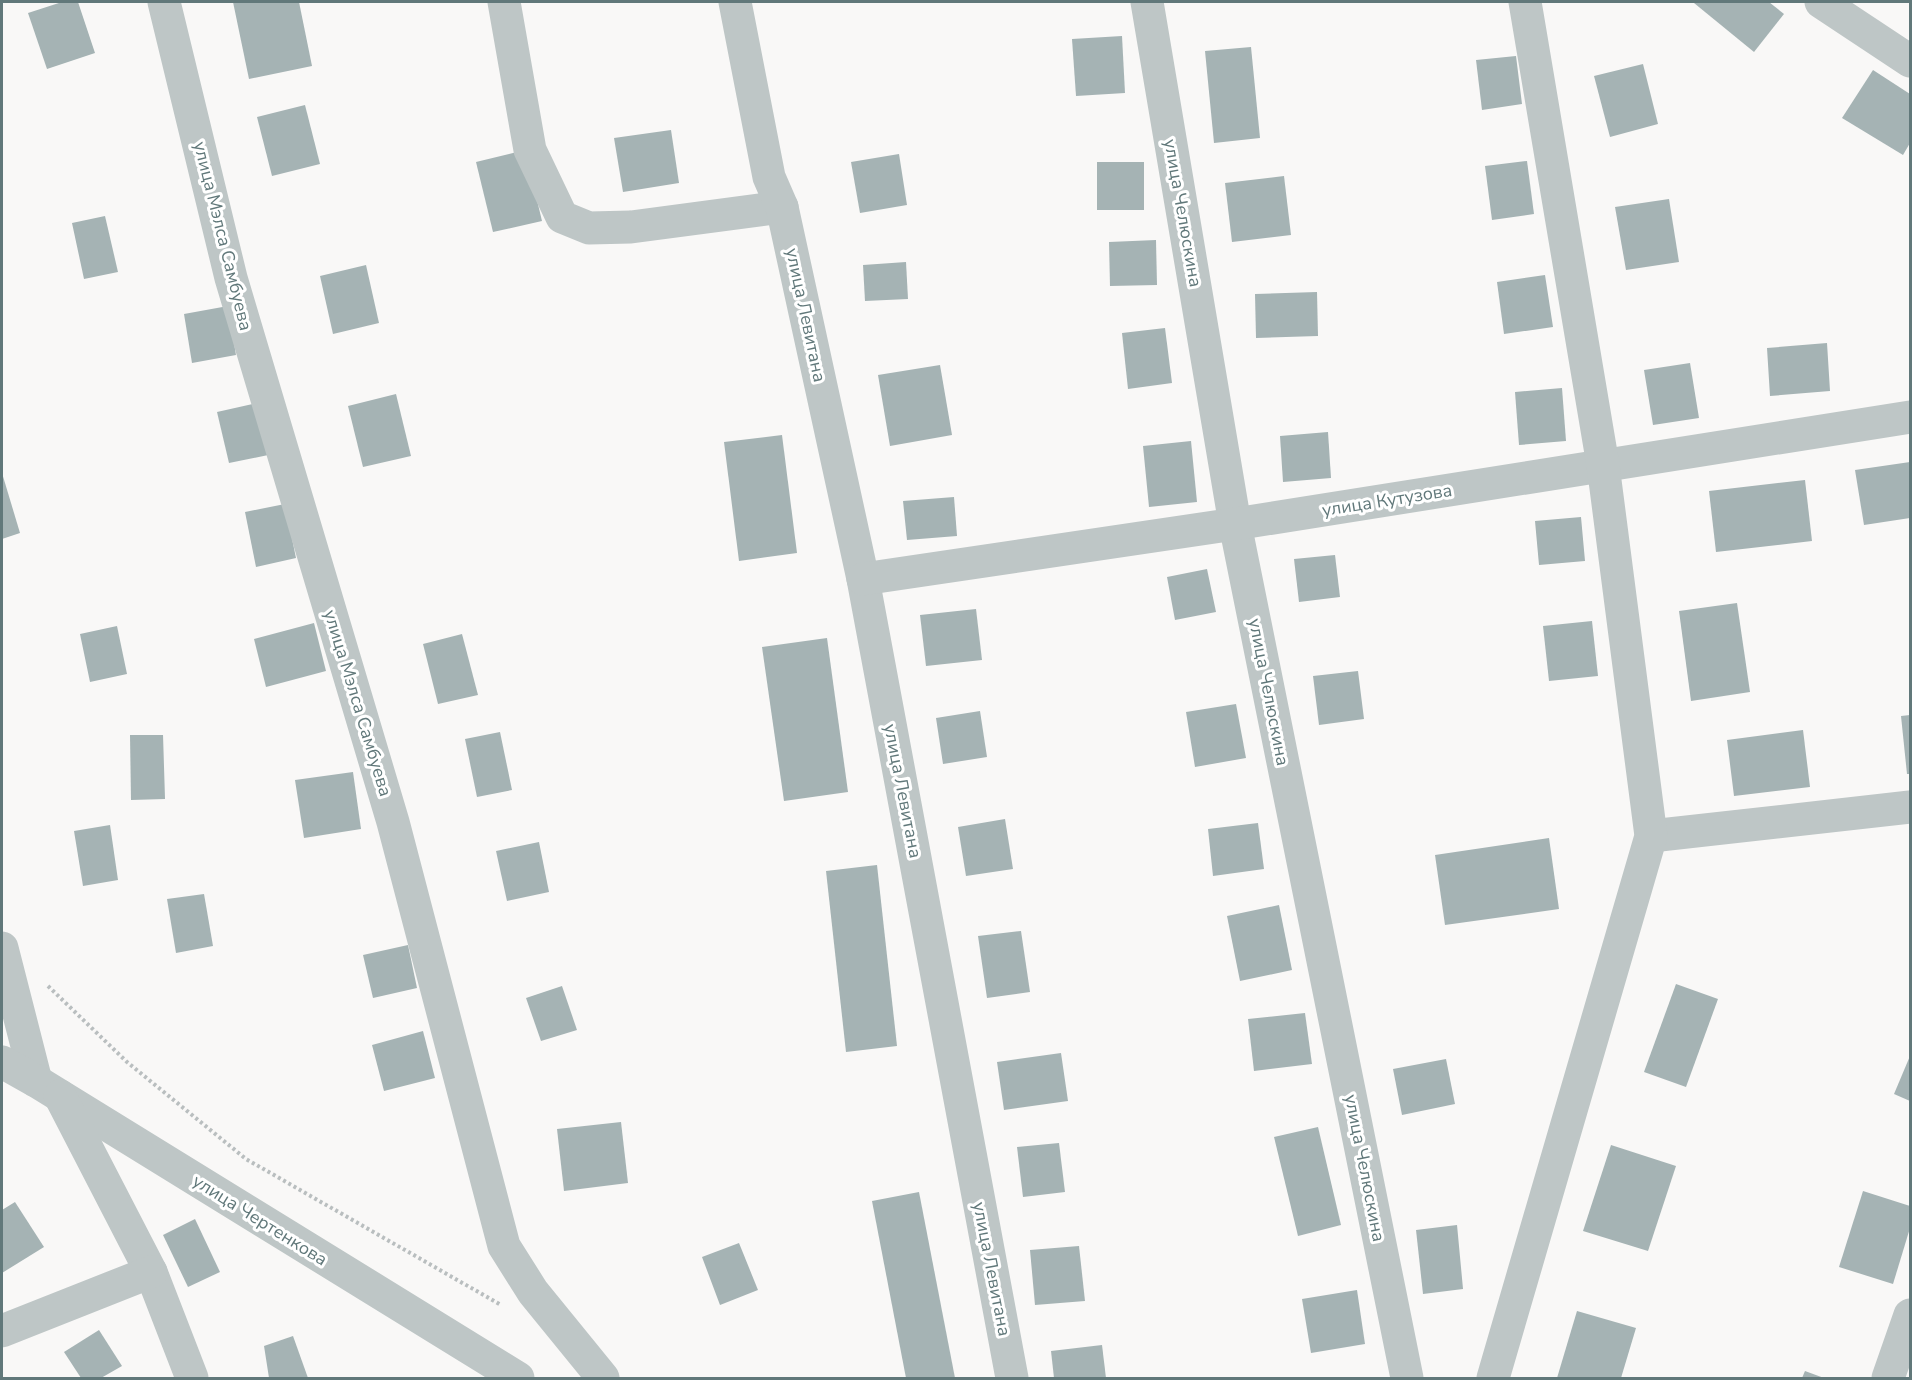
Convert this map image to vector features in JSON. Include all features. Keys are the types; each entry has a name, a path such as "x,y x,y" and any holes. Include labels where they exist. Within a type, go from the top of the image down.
{"street":[{"name":"улица Мэлса Самбуева","path":"164,2 231,278 393,822 504,1246 533,1292 603,1378"},
{"path":"504,2 530,150 562,217 589,228 631,227 782,207"},
{"name":"улица Левитана","path":"735,2 770,177 782,207 863,579 1012,1378"},
{"name":"улица Челюскина","path":"1147,2 1235,524 1407,1378"},
{"path":"1493,1378 1651,836 1604,465 1525,2"},
{"path":"1821,2 1911,61"},
{"name":"улица Кутузова","path":"863,579 1235,524 1911,417"},
{"path":"1651,836 1911,807"},
{"path":"2,948 48,1088 151,1272 192,1378"},
{"name":"улица Чертенкова","path":"2,1062 48,1088 518,1378"},
{"path":"2,1330 151,1272"},
{"path":"1888,1378 1911,1315"}],"path":[{"path":"42,981 127,1062 246,1159 510,1311"}],"building":[{"path":"62,2 78,2 95,53 47,69 28,13"},
{"path":"233,2 299,2 312,66 249,79"},
{"path":"1695,2 1769,2 1784,14 1754,52"},
{"path":"1122,36 1125,93 1076,96 1072,39"},
{"path":"1251,47 1260,138 1214,143 1205,51"},
{"path":"1516,56 1522,104 1482,110 1476,60"},
{"path":"1643,64 1658,124 1610,137 1594,76"},
{"path":"1873,70 1910,94 1910,143 1903,155 1842,118"},
{"path":"305,105 320,164 272,176 257,117"},
{"path":"671,130 679,183 623,192 614,138"},
{"path":"525,150 542,221 493,232 476,162"},
{"path":"899,154 907,205 860,213 851,162"},
{"path":"1527,161 1534,214 1492,220 1485,166"},
{"path":"1097,162 1144,162 1144,210 1097,210"},
{"path":"1284,176 1291,235 1232,242 1225,183"},
{"path":"1669,199 1679,262 1626,270 1615,207"},
{"path":"105,216 118,272 84,279 72,223"},
{"path":"1156,240 1157,285 1110,286 1109,242"},
{"path":"906,262 908,299 865,301 863,265"},
{"path":"366,265 379,323 333,334 320,276"},
{"path":"1545,275 1553,327 1504,334 1497,282"},
{"path":"1317,292 1318,336 1256,338 1255,294"},
{"path":"228,306 236,355 192,363 184,314"},
{"path":"1165,328 1172,383 1128,389 1122,333"},
{"path":"1827,343 1830,391 1770,396 1767,348"},
{"path":"1690,363 1699,418 1653,425 1644,370"},
{"path":"940,365 952,435 890,446 878,375"},
{"path":"1562,388 1566,441 1519,445 1515,392"},
{"path":"396,394 411,456 363,467 348,406"},
{"path":"262,402 273,454 229,463 217,412"},
{"path":"1328,432 1331,478 1283,482 1280,436"},
{"path":"782,435 797,553 739,561 724,442"},
{"path":"1191,441 1197,502 1149,507 1143,446"},
{"path":"1910,462 1910,518 1864,525 1855,470"},
{"path":"2,473 20,533 2,539"},
{"path":"1805,480 1812,541 1716,552 1709,491"},
{"path":"954,497 957,536 907,540 903,501"},
{"path":"285,504 296,558 256,567 245,512"},
{"path":"1581,517 1585,561 1539,565 1535,521"},
{"path":"1335,555 1340,597 1299,602 1294,559"},
{"path":"1207,569 1216,612 1175,620 1167,577"},
{"path":"1737,603 1750,692 1691,701 1679,611"},
{"path":"976,609 982,660 926,666 920,615"},
{"path":"1592,621 1598,676 1549,681 1543,626"},
{"path":"314,623 326,671 266,687 254,639"},
{"path":"117,626 127,674 90,682 80,634"},
{"path":"462,634 478,695 438,704 423,644"},
{"path":"827,638 848,792 784,801 762,647"},
{"path":"1358,671 1364,719 1319,725 1313,676"},
{"path":"1236,704 1246,758 1195,767 1186,712"},
{"path":"980,711 987,757 943,764 936,718"},
{"path":"1910,715 1910,774 1907,774 1901,716"},
{"path":"1803,730 1810,787 1734,796 1727,740"},
{"path":"500,732 512,790 477,797 465,739"},
{"path":"130,735 163,735 165,799 131,800"},
{"path":"353,772 361,829 304,838 295,780"},
{"path":"1005,819 1013,869 966,876 958,827"},
{"path":"1258,823 1264,869 1213,876 1208,829"},
{"path":"110,825 118,880 83,886 74,831"},
{"path":"1549,838 1559,909 1445,925 1435,855"},
{"path":"539,842 549,892 507,901 496,851"},
{"path":"877,865 897,1046 846,1052 826,871"},
{"path":"204,894 213,946 176,953 167,899"},
{"path":"1279,905 1292,970 1240,981 1227,916"},
{"path":"1021,931 1030,992 987,998 978,936"},
{"path":"408,945 417,988 373,998 363,955"},
{"path":"1676,984 1718,999 1686,1087 1644,1072"},
{"path":"562,986 577,1030 541,1041 526,998"},
{"path":"1305,1013 1312,1064 1254,1071 1248,1019"},
{"path":"423,1031 435,1078 384,1091 372,1045"},
{"path":"1061,1053 1068,1101 1004,1110 997,1062"},
{"path":"1910,1056 1910,1101 1894,1094"},
{"path":"1446,1059 1455,1104 1402,1115 1393,1069"},
{"path":"621,1122 628,1183 564,1191 557,1129"},
{"path":"1318,1127 1341,1225 1298,1236 1274,1137"},
{"path":"1059,1143 1065,1192 1023,1197 1017,1147"},
{"path":"1611,1145 1676,1166 1648,1251 1583,1231"},
{"path":"1863,1191 1910,1206 1910,1228 1893,1284 1839,1267"},
{"path":"919,1192 955,1378 906,1378 872,1201"},
{"path":"15,1202 44,1247 2,1273 2,1210"},
{"path":"195,1219 220,1272 188,1287 163,1235"},
{"path":"1457,1225 1463,1289 1423,1294 1416,1230"},
{"path":"739,1243 758,1290 720,1305 702,1257"},
{"path":"1079,1246 1085,1301 1035,1305 1030,1250"},
{"path":"1357,1290 1365,1344 1311,1353 1302,1299"},
{"path":"1577,1311 1636,1328 1621,1378 1557,1378"},
{"path":"99,1330 122,1366 101,1378 81,1378 64,1352"},
{"path":"293,1336 308,1378 269,1378 264,1346"},
{"path":"1102,1345 1106,1378 1054,1378 1051,1351"},
{"path":"1805,1371 1824,1378 1802,1378"}]}
